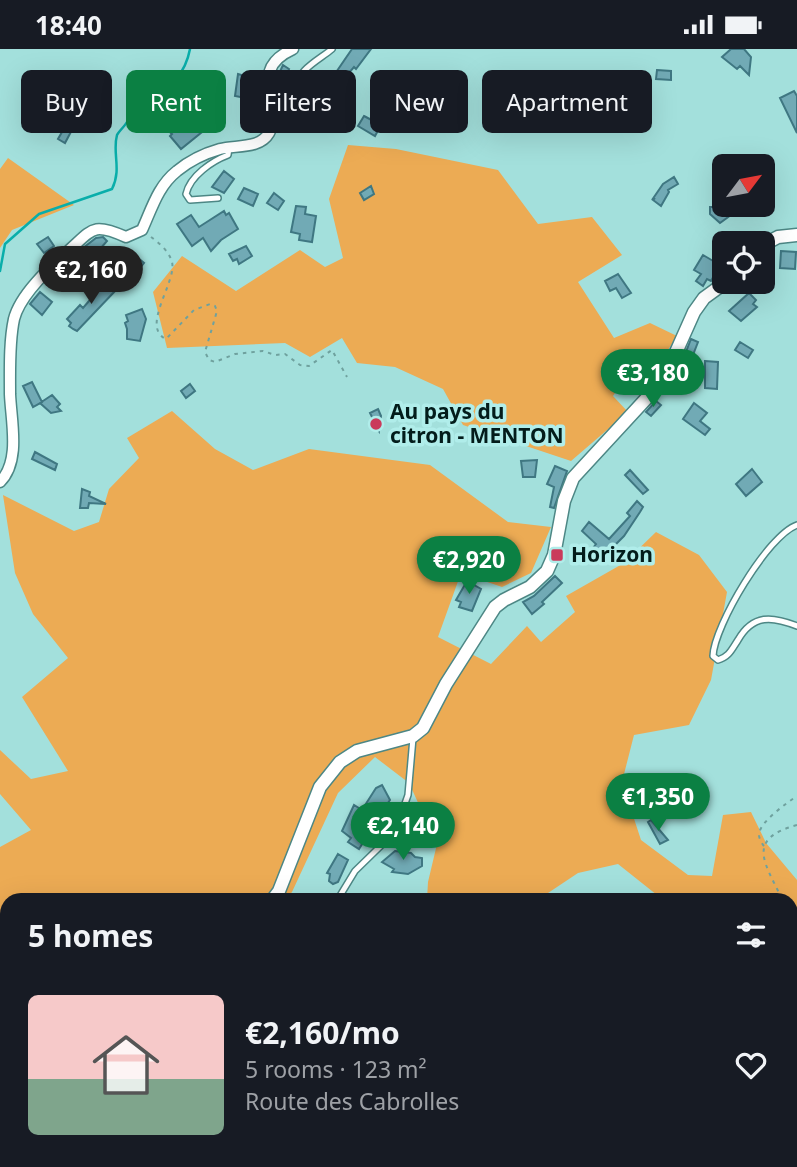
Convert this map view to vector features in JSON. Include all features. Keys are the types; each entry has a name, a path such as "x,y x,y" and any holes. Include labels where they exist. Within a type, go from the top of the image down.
{"street":[{"path":"271,70 273,62 293,49"},
{"path":"0,482 9,465 13,439 11,366 14,318 21,303 47,270 93,229 105,227 127,237 142,230 156,195 177,171 192,161 229,148 253,144 269,133"},
{"path":"775,239 797,235"},
{"path":"278,893 320,787 328,775 340,762 357,751 413,736 423,728 446,684 495,607 530,587 547,571 554,555 564,501 573,478 656,388 669,368 694,312 712,293"}],"lane":[{"path":"306,70 332,49"},
{"path":"218,198 190,200 186,194 188,187 200,174 218,159 228,155 229,148"},
{"path":"797,525 789,528 776,540 758,563 732,607 714,646 713,656 718,660 724,658 740,636 755,623 766,618 779,618 797,626"},
{"path":"342,893 355,871 395,832 408,795 413,736"}],"path":[{"path":"142,230 161,245 171,258 173,266 167,289 159,305 160,337 166,339 194,310 210,304 215,306 217,311 205,352 209,360 215,362 235,354 263,351 275,355 285,354 300,365 309,366 332,350 347,377"},
{"path":"779,893 765,862 764,847 759,836 761,828 797,796"},
{"path":"764,847 768,837 779,830 797,825"}],"shaded area":[{"path":"348,145 396,149 498,170 538,224 592,217 622,255 578,282 614,338 650,323 677,336 655,370 637,361 613,396 628,412 571,461 463,425 443,389 395,367 357,363 342,338 310,357 285,343 167,348 153,292 182,256 236,291 300,250 325,267 343,258 329,199"},
{"path":"8,158 74,205 12,230 0,248 0,169"},
{"path":"172,411 215,449 253,470 309,449 430,465 508,522 551,527 531,573 502,587 461,573 438,637 491,664 527,626 541,642 575,612 566,596 624,563 656,532 699,555 727,592 711,680 689,725 634,735 622,782 641,840 688,875 712,876 723,815 751,812 766,843 797,880 797,893 654,893 618,864 578,873 548,893 427,893 437,844 409,783 375,757 338,793 291,893 0,893 0,847 31,830 0,794 0,750 31,779 68,771 22,697 68,658 33,614 15,573 3,495 74,531 99,522 109,489 139,458 127,438"}],"building":[{"path":"352,49 371,49 356,69 354,67 351,70 338,70"},
{"path":"731,49 744,49 751,57 749,75 740,66 737,69 722,57"},
{"path":"657,70 671,71 671,80 656,79"},
{"path":"238,74 240,97 235,96"},
{"path":"794,91 797,96 797,133 780,98"},
{"path":"364,116 370,119 370,133 377,133 375,136 358,126"},
{"path":"61,133 70,133 65,143 58,139"},
{"path":"201,133 181,149 170,136"},
{"path":"224,171 234,179 224,193 212,187"},
{"path":"674,177 678,184 668,190 661,206 653,200 655,198 652,200 663,184"},
{"path":"371,186 374,194 364,200 360,193"},
{"path":"244,188 258,194 253,206 238,199"},
{"path":"274,193 284,201 278,210 267,203"},
{"path":"296,206 306,207 305,214 316,216 312,242 299,240 300,234 291,232"},
{"path":"224,211 226,215 229,213 238,229 221,240 211,251 203,238 192,246 177,224 191,215 199,227"},
{"path":"713,217 728,217 720,223"},
{"path":"48,237 54,246 44,253 37,244"},
{"path":"103,237 107,241 94,256 83,248 96,238"},
{"path":"246,246 252,256 239,264 237,259 233,261 229,254"},
{"path":"781,251 796,252 795,269 780,268"},
{"path":"132,253 144,263 131,279 118,268"},
{"path":"703,255 712,260 712,279 707,279 703,286 696,281 701,274 694,270"},
{"path":"618,274 631,293 622,298 616,288 610,291 605,281"},
{"path":"107,280 117,289 77,331 69,326 71,323 67,319 80,305 83,308"},
{"path":"40,292 52,302 42,315 30,304"},
{"path":"748,294 756,300 753,304 757,307 741,321 729,311"},
{"path":"142,309 146,319 140,341 127,339 126,315"},
{"path":"691,339 698,342 691,360 684,357"},
{"path":"740,342 753,350 748,358 735,350"},
{"path":"705,361 718,362 717,389 705,388"},
{"path":"645,374 652,378 644,388 639,385"},
{"path":"32,382 42,402 33,407 23,386"},
{"path":"190,384 195,391 186,398 181,391"},
{"path":"52,395 60,404 57,407 61,411 51,413 40,403"},
{"path":"656,401 661,405 651,416 646,412"},
{"path":"694,403 707,413 700,421 710,429 705,435 683,419"},
{"path":"378,409 381,416 379,431 370,413"},
{"path":"35,452 57,464 55,470 32,459"},
{"path":"537,460 535,477 523,477 521,461"},
{"path":"555,466 567,471 554,508 550,507 554,487 547,484"},
{"path":"752,469 762,482 746,496 736,484"},
{"path":"630,470 648,490 643,494 625,475"},
{"path":"82,489 90,492 89,496 106,504 89,503 88,508 80,508"},
{"path":"637,501 643,507 624,536 608,552 606,550 601,555 593,548 596,544 582,531 589,522 609,539 630,516 627,513"},
{"path":"555,576 562,583 532,614 523,602 534,596"},
{"path":"467,581 481,589 472,611 459,607 461,602 456,600"},
{"path":"382,785 390,800 367,832 369,833 359,849 348,842 351,838 342,831 354,805 362,810 376,788"},
{"path":"651,820 668,840 660,844 648,822"},
{"path":"395,851 422,858 422,866 408,874 392,872 394,869 382,862"},
{"path":"338,854 348,860 338,882 333,884 329,881 330,874 327,873"}],"waterway":[{"path":"0,271 5,244 39,214 112,189 117,168 117,135 136,113 164,91 180,74 190,49"}],"place":[{"name":"Au pays du citron - MENTON","path":"376,424"},
{"name":"Horizon","path":"557,555"}]}
